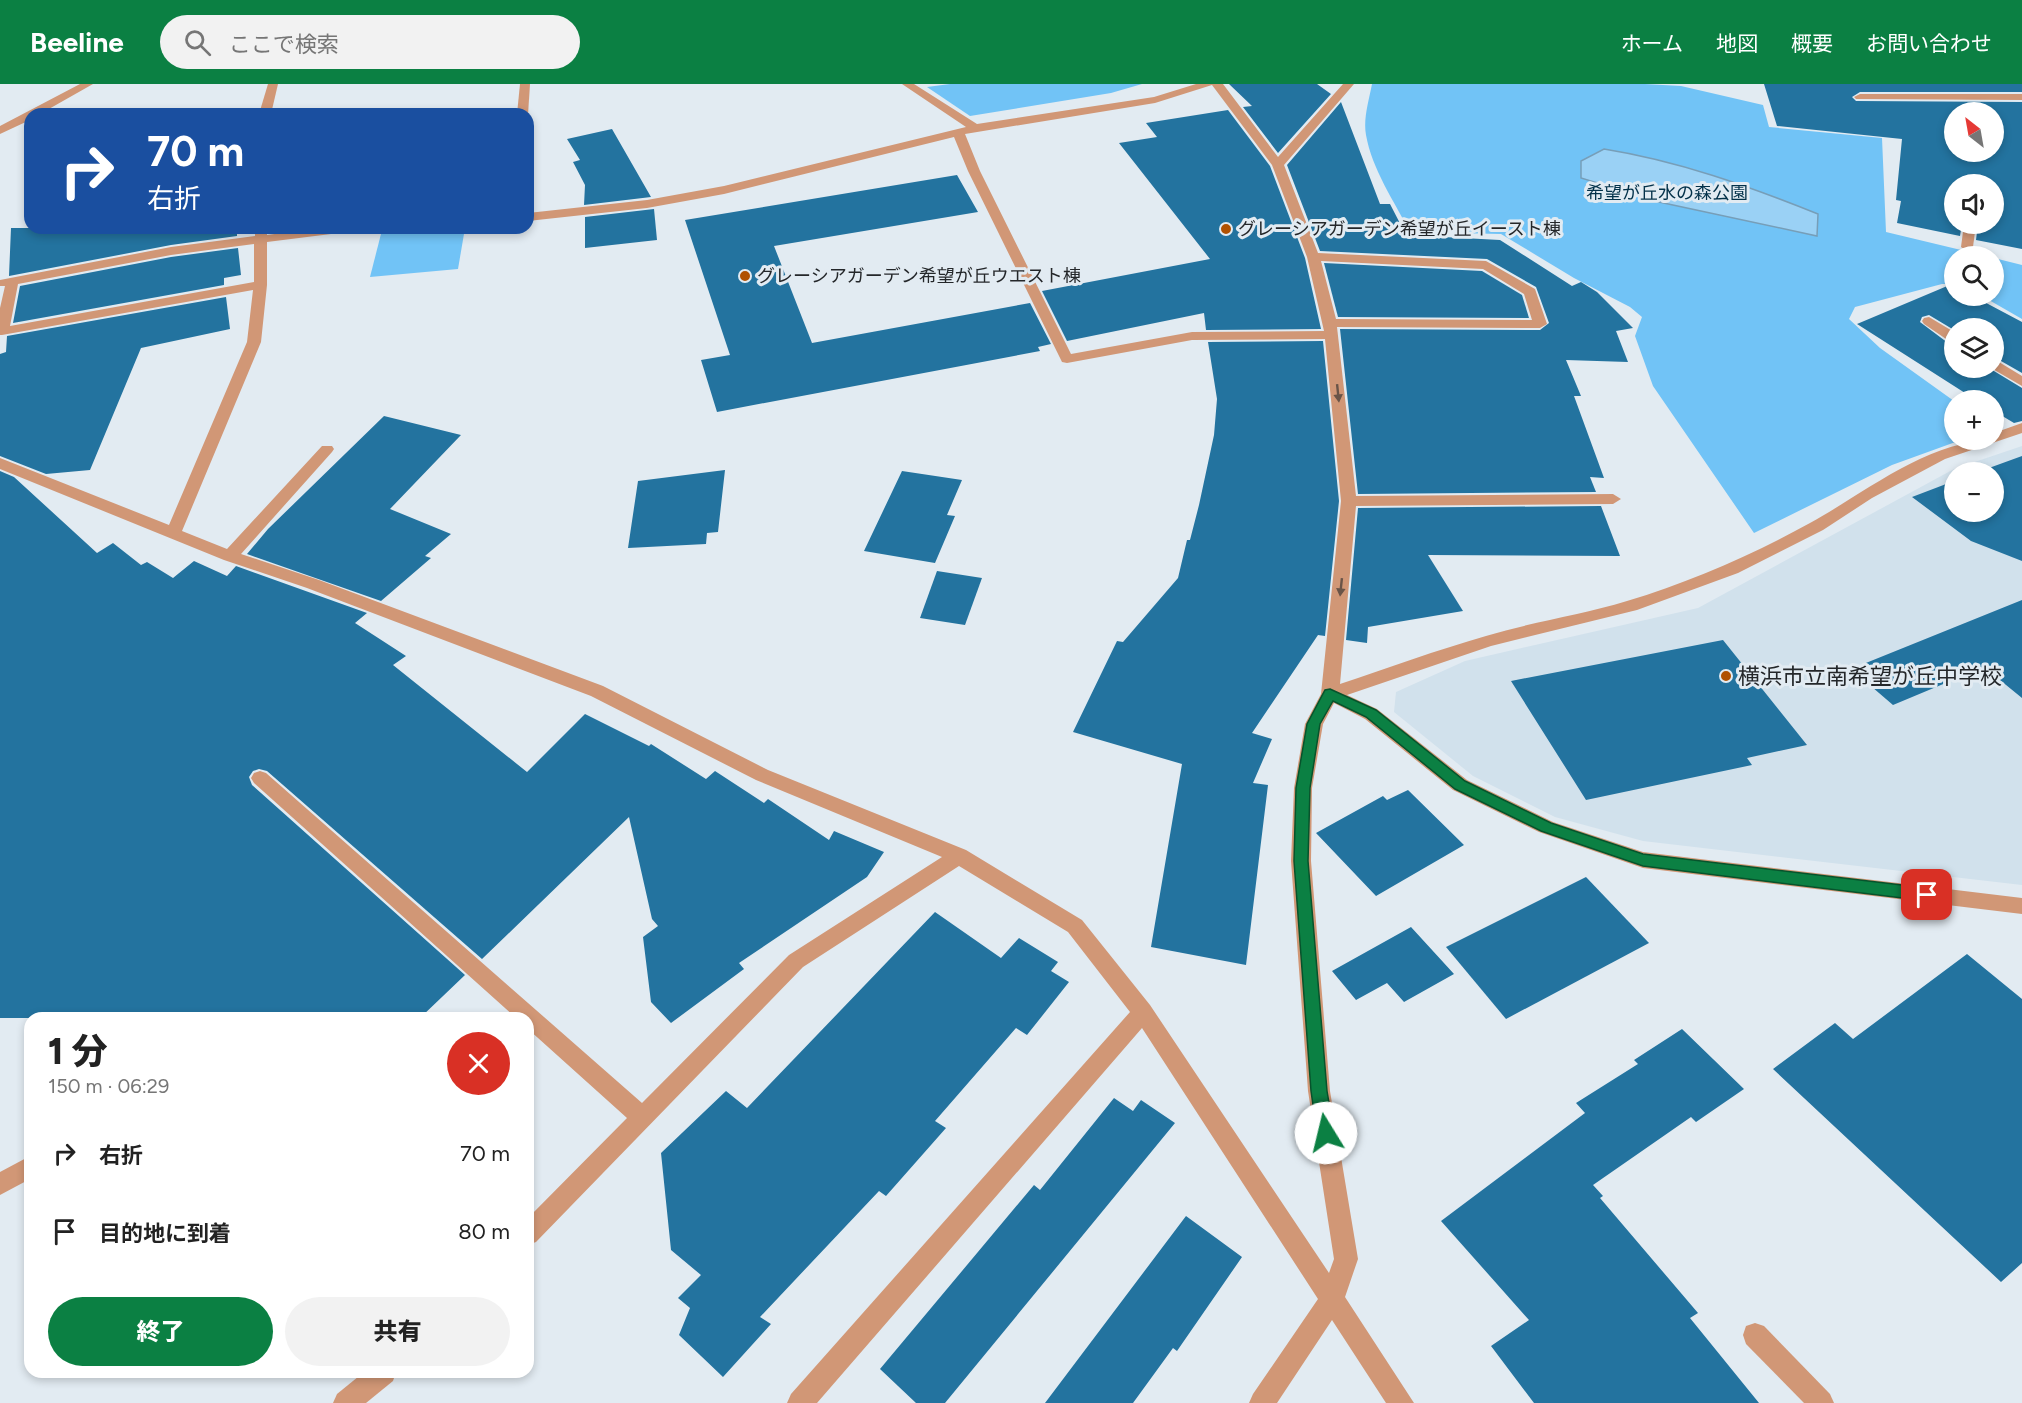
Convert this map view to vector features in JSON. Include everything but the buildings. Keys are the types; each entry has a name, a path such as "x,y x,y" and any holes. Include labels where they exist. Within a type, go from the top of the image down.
{"street":[{"path":"42,108 88,84"},
{"path":"267,108 273,84"},
{"path":"523,108 525,84"},
{"path":"907,84 975,128"},
{"path":"534,216 635,206 724,190 975,128 1155,100 1208,84"},
{"path":"1217,84 1278,165 1313,257 1331,329 1349,501 1330,694 1314,724 1303,788 1301,861 1319,1091 1346,1259 1333,1297 1262,1403"},
{"path":"1278,165 1349,84"},
{"path":"1860,97 2022,97"},
{"path":"0,131 24,118"},
{"path":"958,132 974,171 1067,359 1192,336 1331,329 1540,324 1530,292 1486,265 1313,257"},
{"path":"256,234 6,283 2,331 260,285"},
{"path":"173,534 254,342 260,285 261,234"},
{"path":"1929,321 1944,331"},
{"path":"2004,370 2022,382"},
{"path":"2004,434 2022,428"},
{"path":"230,556 327,449"},
{"path":"1330,694 1488,641 1631,606 1732,569 1817,526 1867,494 1940,456 1958,450"},
{"path":"0,463 230,556 313,584 597,692 762,775 960,856 1076,926 1143,1012 1401,1403"},
{"path":"1349,501 1613,499"},
{"path":"1330,694 1371,714 1460,785 1546,827 1643,860 2022,906"},
{"path":"260,778 524,1012"},
{"path":"534,1228 796,961 960,856"},
{"path":"800,1403 1143,1012"},
{"path":"534,1021 643,1118"},
{"path":"0,1184 24,1170"},
{"path":"1755,1335 1821,1403"},
{"path":"346,1403 377,1378"}],"shaded area":[{"path":"1604,149 1686,167 1818,214 1817,236 1659,202 1581,178 1581,161"},
{"name":"横浜市立南希望が丘中学校","path":"2022,446 2022,885 1643,841 1555,817 1473,776 1394,712 1396,692 1465,661 1698,608 1944,474 1944,522 2004,522 2004,462 1975,462"}],"green space":[{"path":"950,84 1142,84 1111,93 970,116 927,87"},
{"name":"希望が丘水の森公園","path":"1372,84 1645,84 1681,86 1763,105 1769,127 1882,138 1886,232 1944,246 1944,284 1855,307 1849,319 1880,348 1944,394 1944,446 1892,465 1754,533 1653,386 1635,336 1642,317 1630,307 1574,278 1501,234 1410,232 1373,160 1366,135 1367,110"},
{"path":"381,234 464,234 458,269 370,277"},
{"path":"2004,260 2022,265 2022,319 1999,306 2004,306"}],"place":[{"name":"グレーシアガーデン希望が丘イースト棟","path":"1226,229"},
{"name":"グレーシアガーデン希望が丘ウエスト棟","path":"745,276"},
{"name":"横浜市立南希望が丘中学校","path":"1726,676"}],"route":[{"path":"1326,1133 1319,1091 1301,861 1303,788 1306,767 1314,724 1330,694 1371,714 1460,785 1546,827 1643,860 1927,895"}]}
